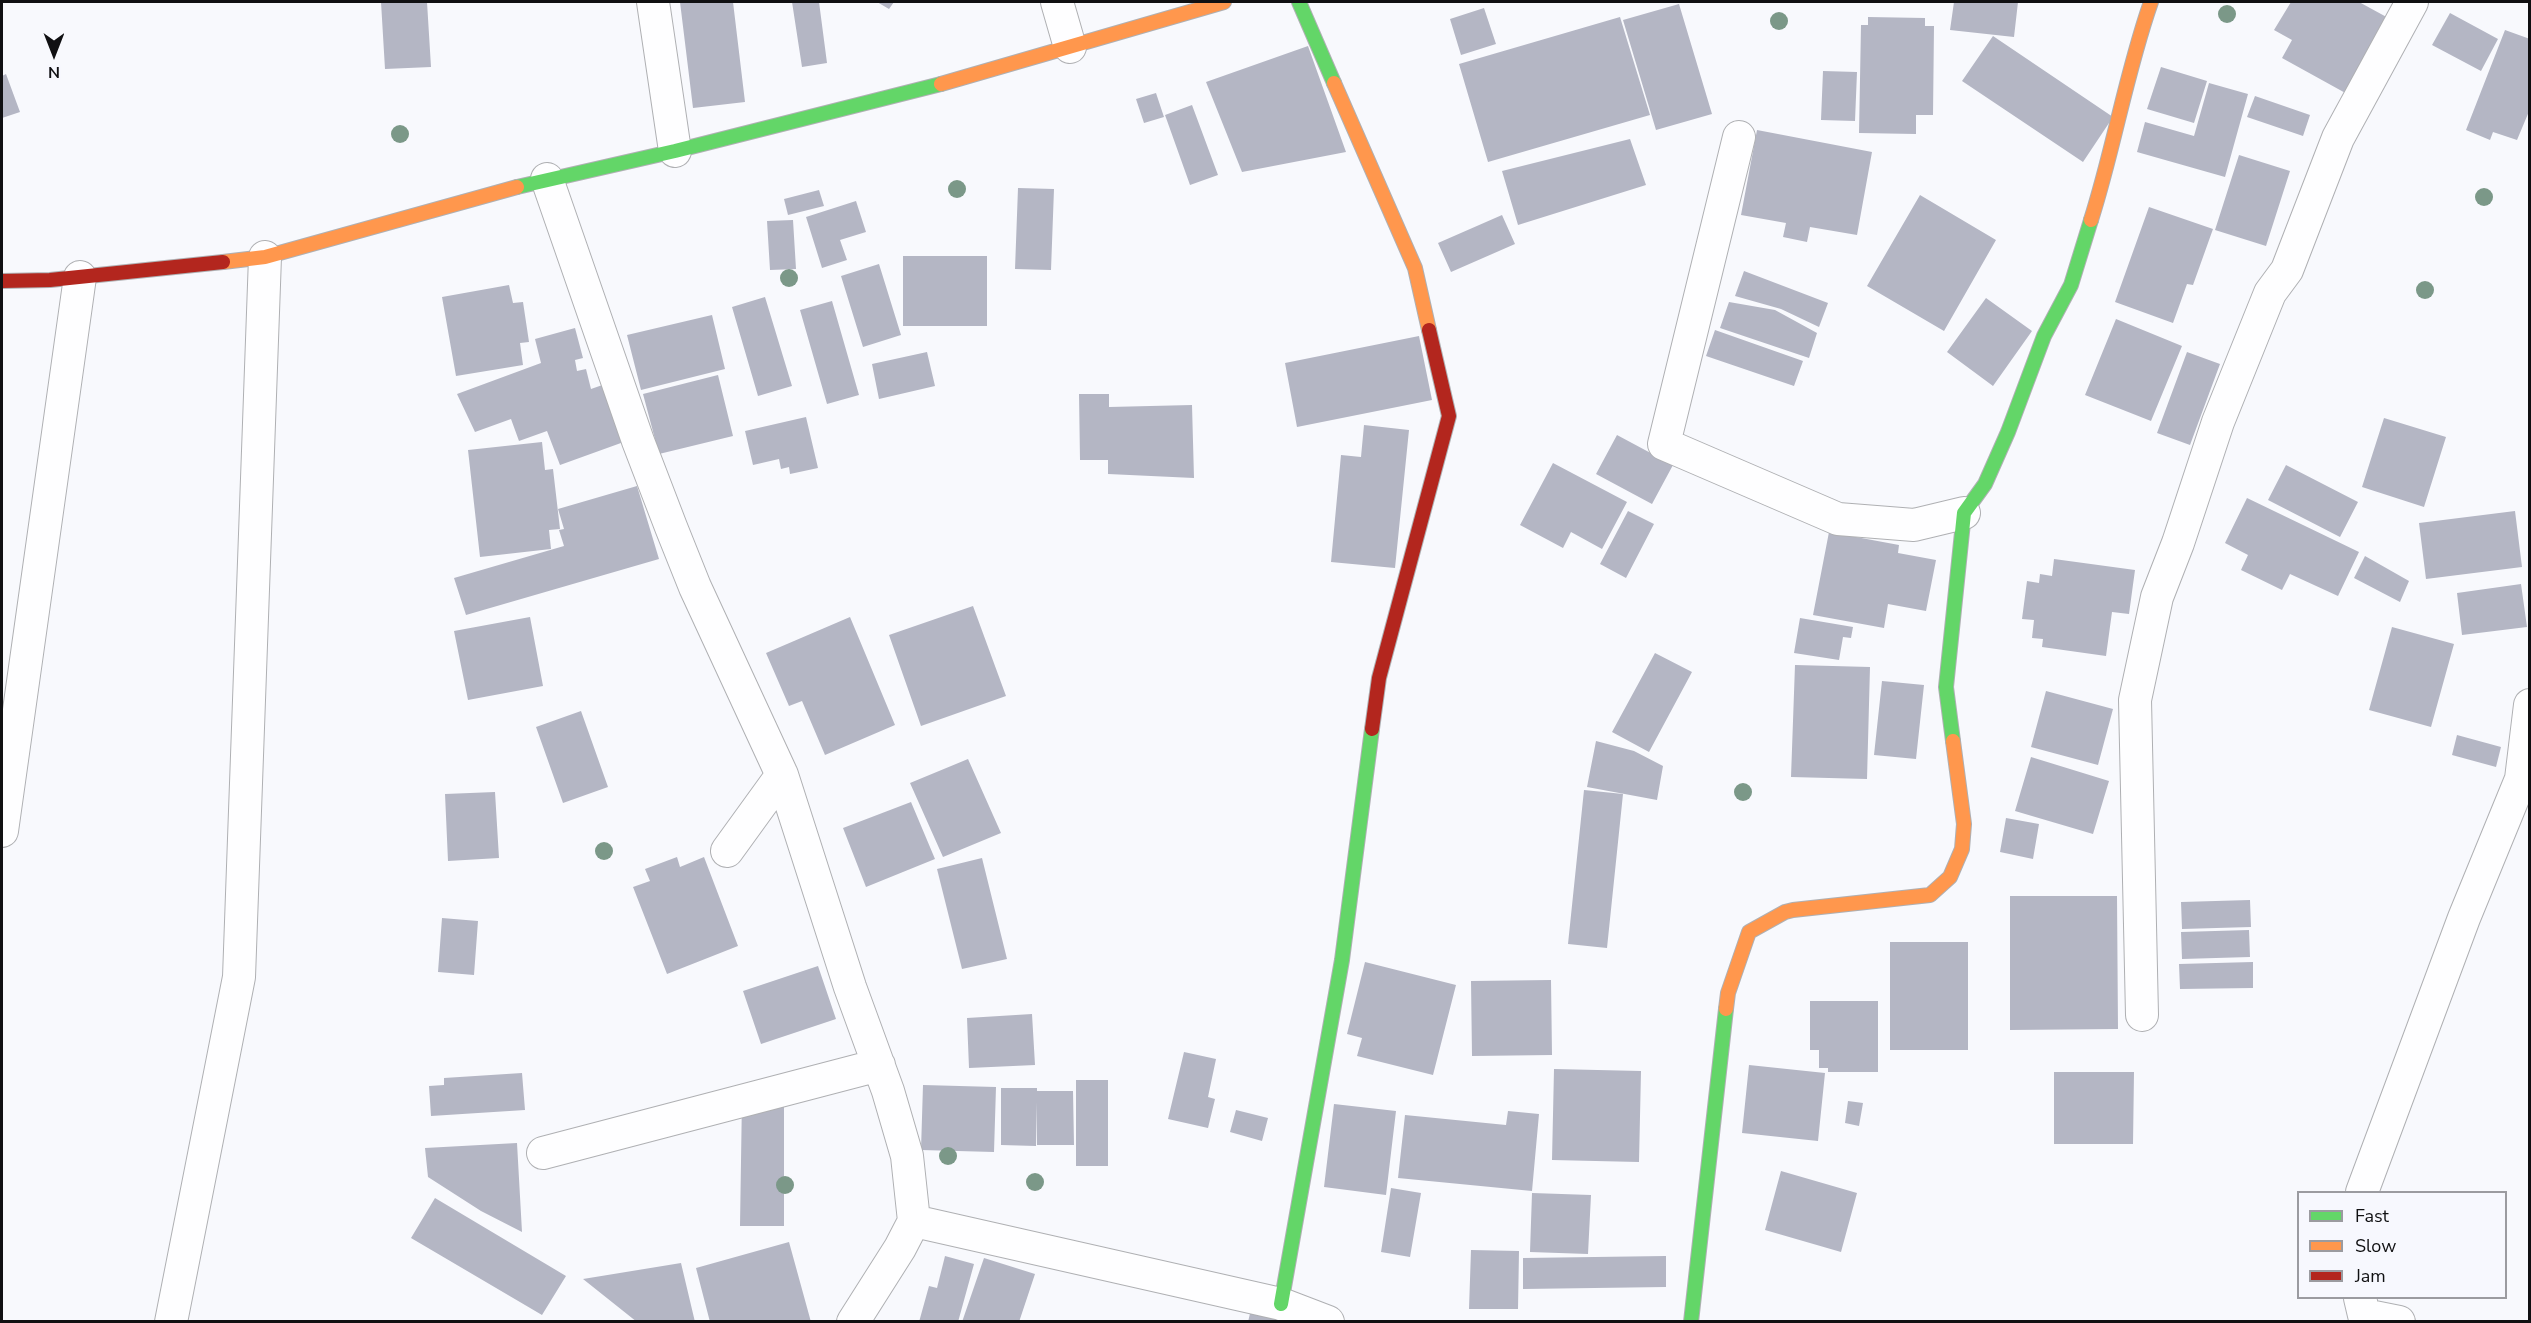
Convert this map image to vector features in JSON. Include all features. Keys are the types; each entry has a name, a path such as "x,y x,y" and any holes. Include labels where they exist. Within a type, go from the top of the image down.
{"street":[{"path":"653,2 675,151"},
{"path":"1057,2 1070,47"},
{"path":"2,281 50,280 265,257 547,179 675,151 901,96 1224,2"},
{"path":"1281,1304 1342,960 1379,678 1449,416 1415,268 1299,2"},
{"path":"1691,1322 1728,993 1749,932 1793,910 1930,895 1950,877 1962,849 1964,824 1946,687 1964,513 1985,484 2008,432 2044,336 2071,285 2104,179 2141,30 2151,2"},
{"path":"2142,1015 2135,700 2157,597 2178,543 2218,422 2271,293 2287,270 2338,138 2412,2"},
{"path":"1739,137 1664,444 1838,519 1914,525 1964,513"},
{"path":"547,179 634,430 671,527 695,587 782,775 907,1156 914,1221 900,1248 853,1322"},
{"path":"171,1322 238,977 265,257"},
{"path":"2,831 80,277"},
{"path":"2362,1191 2464,918 2521,779 2529,705"},
{"path":"727,851 782,775"},
{"path":"543,1153 879,1065"},
{"path":"914,1221 1281,1304 1328,1322"},
{"path":"2362,1311 2399,1322"}],"building":[{"path":"381,2 427,2 431,67 385,69"},
{"path":"680,2 733,2 745,102 693,108"},
{"path":"792,2 819,2 827,63 802,67"},
{"path":"877,2 894,2 889,9"},
{"path":"1954,2 2018,2 2014,37 1950,30"},
{"path":"2291,2 2359,2 2392,20 2349,95 2282,58 2292,40 2274,30"},
{"path":"1679,4 1712,114 1656,130 1623,20"},
{"path":"1484,8 1496,44 1461,55 1450,19"},
{"path":"2450,13 2498,39 2481,71 2432,45"},
{"path":"1620,17 1650,115 1488,162 1459,64"},
{"path":"1868,17 1925,18 1925,26 1934,26 1933,115 1916,115 1916,134 1859,133 1861,25 1868,25"},
{"path":"2505,30 2530,39 2530,109 2517,140 2493,132 2490,140 2466,130"},
{"path":"1993,36 2113,117 2083,162 1962,81"},
{"path":"1308,46 1346,152 1242,172 1206,82"},
{"path":"2161,67 2207,81 2194,123 2147,109"},
{"path":"1823,71 1857,72 1855,121 1821,120"},
{"path":"6,74 20,112 2,118 2,76"},
{"path":"2209,83 2248,94 2225,177 2137,152 2145,122 2194,136"},
{"path":"1156,93 1164,117 1144,123 1136,99"},
{"path":"2255,96 2310,115 2303,136 2247,117"},
{"path":"1192,105 1218,175 1190,185 1165,115"},
{"path":"1757,130 1872,152 1857,235 1810,227 1807,242 1783,237 1786,223 1741,215"},
{"path":"1630,139 1646,185 1518,225 1502,171"},
{"path":"2239,155 2290,171 2266,246 2215,230"},
{"path":"1018,188 1054,189 1051,270 1015,269"},
{"path":"819,190 824,206 788,215 784,199"},
{"path":"1920,195 1996,240 1944,331 1867,286"},
{"path":"856,201 866,232 840,240 847,260 822,268 806,217"},
{"path":"2149,207 2213,229 2193,285 2187,284 2173,323 2115,302"},
{"path":"1502,215 1515,244 1451,272 1438,243"},
{"path":"793,220 796,269 770,270 767,221"},
{"path":"903,256 987,256 987,326 903,326"},
{"path":"879,264 901,335 863,347 841,276"},
{"path":"1744,271 1828,303 1819,327 1781,309 1735,296"},
{"path":"509,285 513,303 523,302 529,342 520,343 523,365 456,376 442,297"},
{"path":"765,297 792,386 758,396 732,307"},
{"path":"1986,298 2032,331 1993,386 1947,352"},
{"path":"832,301 859,395 827,404 800,310"},
{"path":"1729,302 1775,310 1817,333 1809,358 1720,328"},
{"path":"712,315 725,369 641,390 627,335"},
{"path":"2116,319 2182,346 2151,421 2085,395"},
{"path":"575,328 583,358 575,360 577,371 586,369 591,389 611,382 632,439 560,465 547,431 519,441 511,419 475,432 457,394 541,363 535,339"},
{"path":"1715,330 1803,361 1794,386 1706,356"},
{"path":"1419,336 1432,400 1297,427 1285,363"},
{"path":"927,352 935,386 879,399 872,364"},
{"path":"2187,352 2220,364 2190,445 2157,433"},
{"path":"718,375 733,436 659,454 643,394"},
{"path":"1079,394 1109,394 1109,407 1192,405 1194,478 1108,474 1108,460 1080,460"},
{"path":"806,417 818,468 790,474 789,467 781,469 779,459 753,465 745,431"},
{"path":"2384,418 2446,437 2424,507 2362,487"},
{"path":"1364,425 1409,430 1395,568 1331,562 1341,455 1361,457"},
{"path":"1617,435 1673,465 1652,504 1596,474"},
{"path":"542,442 545,470 553,469 560,529 549,530 551,549 480,557 468,450"},
{"path":"1553,463 1627,502 1602,549 1571,532 1563,548 1520,525"},
{"path":"2286,465 2358,502 2340,537 2268,500"},
{"path":"637,486 659,559 466,615 454,578 564,546 559,530 564,529 558,509"},
{"path":"2247,498 2359,552 2338,596 2290,574 2282,590 2241,570 2248,555 2225,543"},
{"path":"1628,511 1654,524 1626,578 1600,564"},
{"path":"2515,511 2522,567 2426,579 2419,523"},
{"path":"1829,532 1899,545 1898,553 1936,560 1926,611 1888,604 1884,628 1813,615"},
{"path":"2365,556 2409,581 2400,602 2354,578"},
{"path":"2054,559 2135,570 2129,614 2112,612 2106,656 2042,647 2043,639 2032,638 2034,620 2022,619 2027,581 2039,583 2040,574 2052,576"},
{"path":"2521,584 2527,627 2462,635 2457,593"},
{"path":"973,606 1006,696 921,726 889,635"},
{"path":"530,617 543,686 468,700 454,631"},
{"path":"850,617 895,725 825,755 802,701 789,706 766,653"},
{"path":"1800,618 1853,627 1851,638 1843,637 1839,660 1794,653"},
{"path":"2392,627 2454,644 2431,727 2369,710"},
{"path":"1655,653 1692,672 1649,752 1612,732"},
{"path":"1795,665 1870,667 1867,779 1791,777"},
{"path":"1882,681 1924,685 1916,759 1874,755"},
{"path":"2046,691 2113,709 2098,765 2031,747"},
{"path":"581,711 608,787 563,803 536,727"},
{"path":"2457,735 2501,747 2496,767 2452,755"},
{"path":"1596,741 1634,751 1663,766 1657,800 1587,787"},
{"path":"2031,757 2109,781 2093,834 2015,811"},
{"path":"968,759 1001,833 943,857 910,783"},
{"path":"1584,790 1623,794 1607,948 1568,944"},
{"path":"495,792 499,858 448,861 445,794"},
{"path":"911,802 935,859 866,887 843,828"},
{"path":"2006,818 2039,824 2033,859 2000,852"},
{"path":"677,857 680,867 704,857 738,946 667,974 633,887 650,881 645,869"},
{"path":"982,858 1007,959 962,969 937,869"},
{"path":"2010,896 2117,896 2118,1029 2010,1030"},
{"path":"2250,900 2251,927 2182,929 2181,902"},
{"path":"442,918 478,921 474,975 438,972"},
{"path":"2249,930 2250,957 2182,959 2181,932"},
{"path":"1890,942 1968,942 1968,1050 1890,1050"},
{"path":"1365,962 1456,985 1433,1075 1357,1056 1362,1038 1347,1034"},
{"path":"2253,962 2253,988 2180,989 2179,964"},
{"path":"818,966 836,1019 761,1044 743,991"},
{"path":"1551,980 1552,1055 1472,1056 1471,981"},
{"path":"1810,1001 1878,1001 1878,1072 1828,1072 1828,1068 1819,1068 1819,1050 1810,1050"},
{"path":"1032,1014 1035,1065 969,1068 967,1018"},
{"path":"1184,1052 1216,1059 1208,1097 1215,1099 1208,1128 1168,1119"},
{"path":"1749,1065 1825,1073 1818,1141 1742,1133"},
{"path":"1554,1069 1641,1071 1639,1162 1552,1160"},
{"path":"2054,1072 2134,1072 2133,1144 2054,1144"},
{"path":"522,1073 525,1110 431,1116 429,1086 444,1085 444,1078"},
{"path":"1076,1080 1108,1080 1108,1166 1076,1166"},
{"path":"923,1085 996,1087 994,1152 921,1150"},
{"path":"1001,1088 1073,1091 1074,1145 1037,1145 1036,1102 1036,1146 1001,1145"},
{"path":"742,1097 784,1097 784,1226 740,1226"},
{"path":"1848,1101 1863,1103 1859,1126 1845,1123"},
{"path":"1334,1104 1396,1111 1386,1195 1324,1187"},
{"path":"1236,1110 1268,1118 1262,1141 1230,1132"},
{"path":"1508,1111 1539,1114 1532,1191 1398,1178 1405,1115 1506,1125"},
{"path":"517,1143 522,1232 481,1211 428,1177 425,1148"},
{"path":"1781,1171 1857,1193 1841,1252 1765,1230"},
{"path":"1391,1188 1421,1193 1410,1257 1381,1252"},
{"path":"1532,1193 1591,1195 1588,1254 1530,1252"},
{"path":"435,1198 566,1276 542,1315 411,1238"},
{"path":"789,1242 811,1322 710,1322 696,1268"},
{"path":"1471,1250 1519,1251 1518,1309 1469,1309"},
{"path":"945,1256 974,1264 958,1322 919,1322 929,1286 937,1288"},
{"path":"1666,1256 1666,1287 1523,1289 1523,1258"},
{"path":"984,1258 1035,1274 1019,1322 962,1322"},
{"path":"681,1263 695,1322 637,1322 583,1279"},
{"path":"1252,1305 1300,1322 1248,1322"}],"traffic: fast":[{"path":"1299,2 1334,83"},
{"path":"517,187 675,151 941,84"},
{"path":"1953,741 1946,687 1964,513 1985,484 2008,432 2044,336 2071,285 2091,220"},
{"path":"1281,1304 1342,960 1372,729"},
{"path":"1691,1322 1726,1009"}],"traffic: slow":[{"path":"941,84 1224,2"},
{"path":"2091,220 2134,56 2151,2"},
{"path":"1334,83 1415,268 1429,330"},
{"path":"223,262 265,257 517,187"},
{"path":"1726,1009 1728,993 1749,932 1793,910 1930,895 1950,877 1962,849 1964,824 1953,741"}],"traffic: jam":[{"path":"2,281 50,280 223,262"},
{"path":"1372,729 1379,678 1449,416 1429,330"}]}
